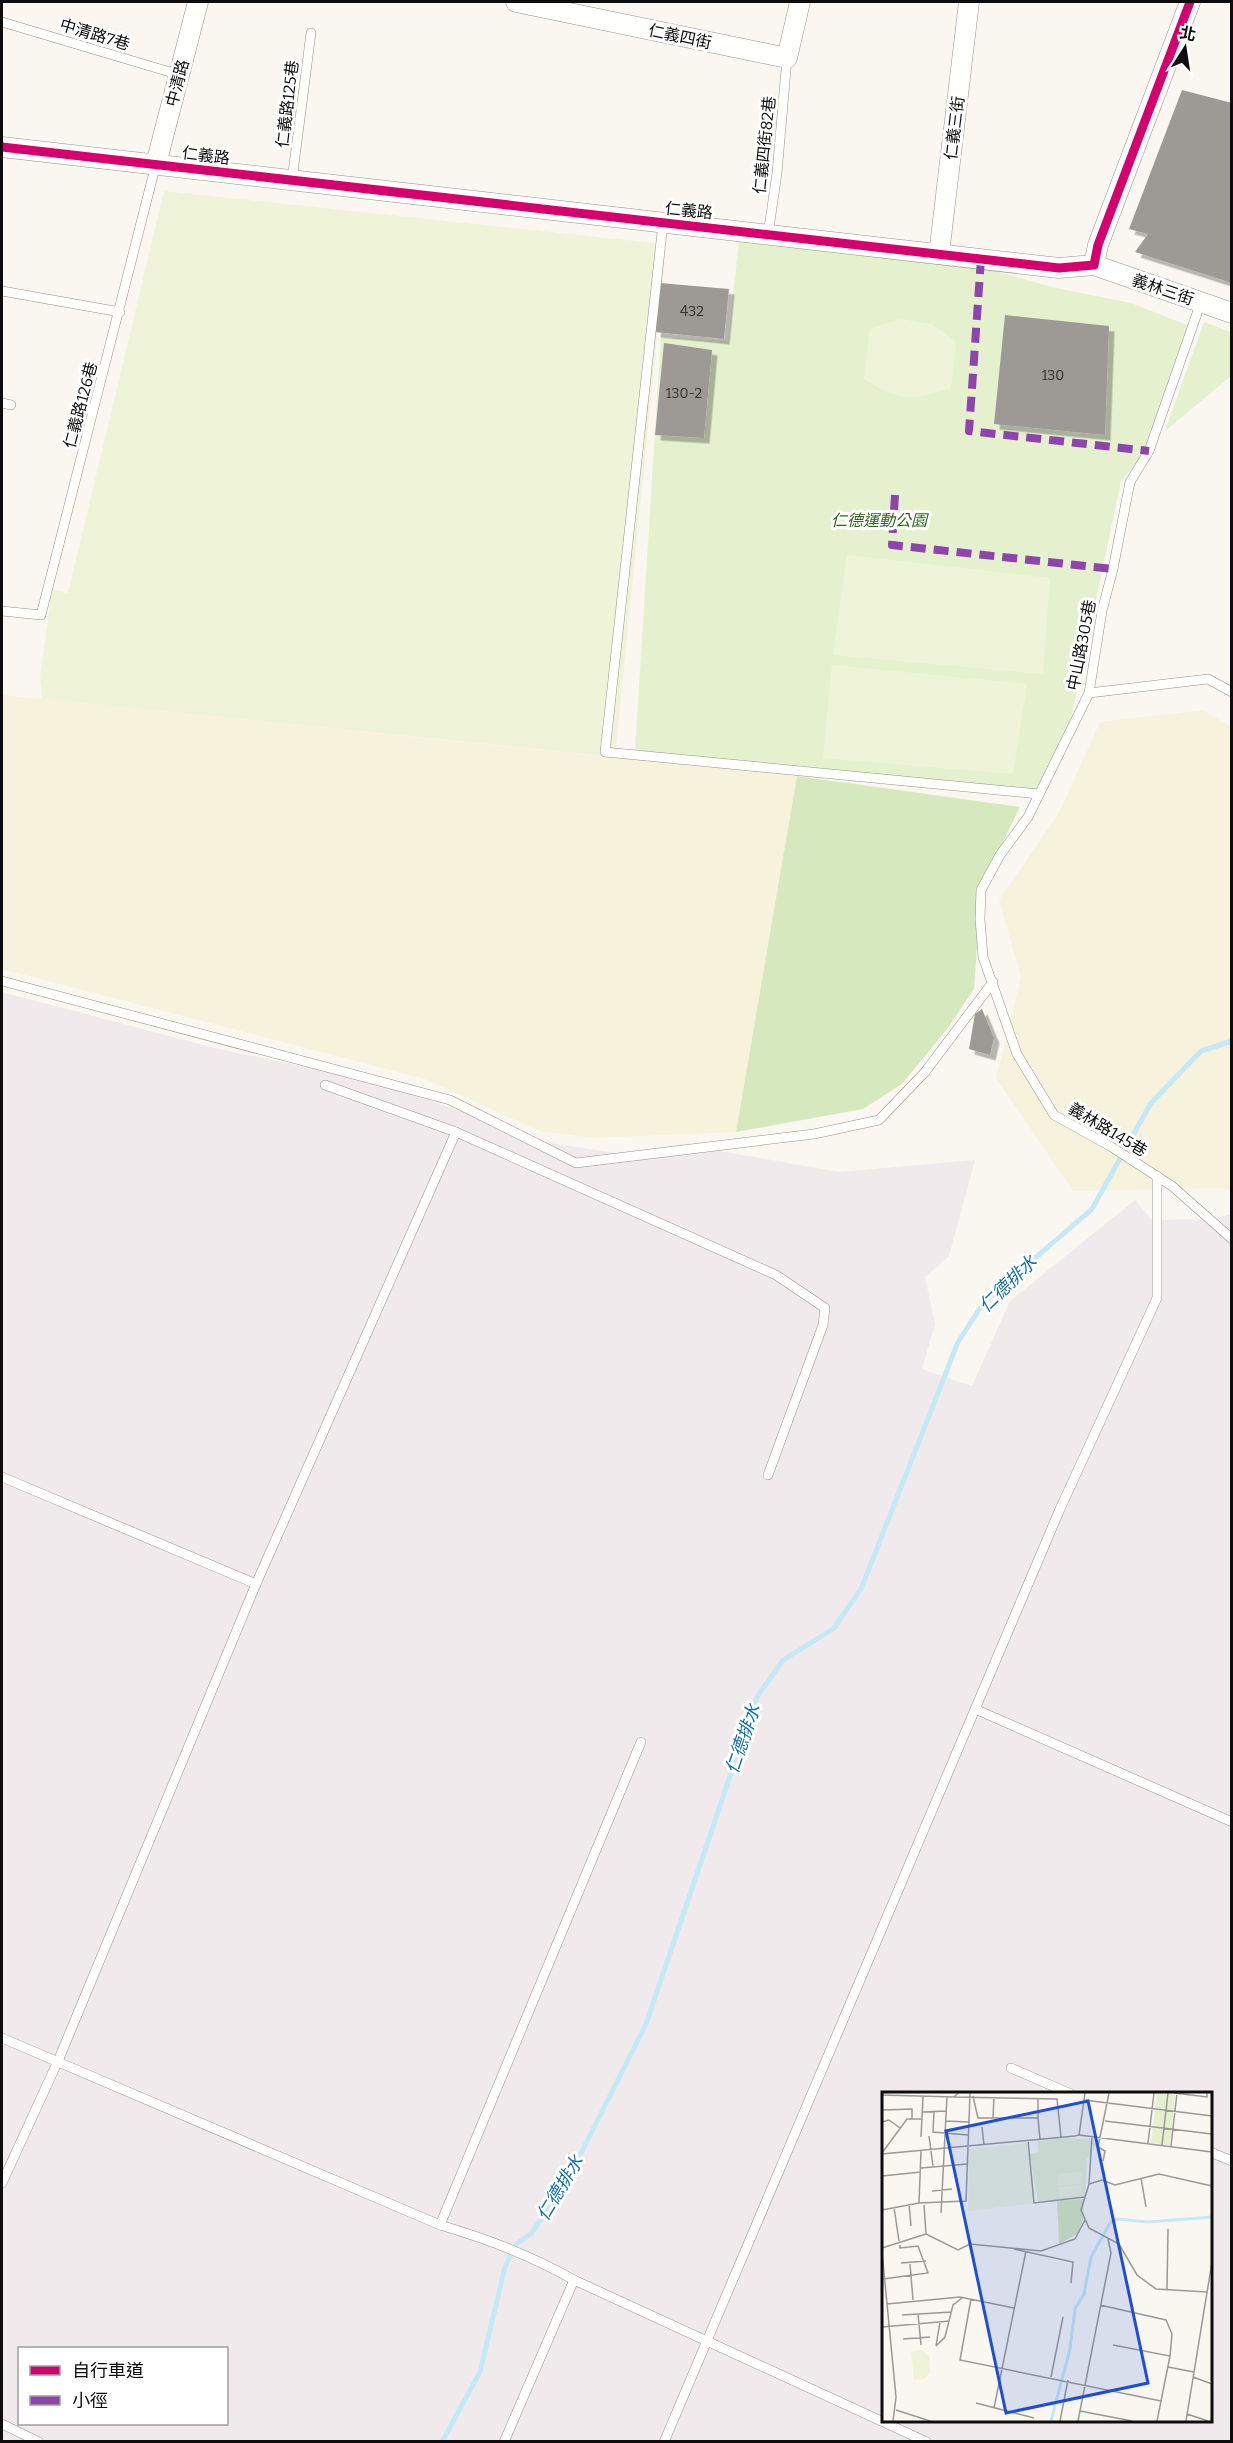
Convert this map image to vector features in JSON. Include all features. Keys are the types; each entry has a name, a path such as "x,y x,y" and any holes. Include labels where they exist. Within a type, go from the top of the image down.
{"street":[{"name":"中清路","path":"156,164 198,2"},
{"name":"仁義四街","path":"516,2 787,58"},
{"path":"787,58 800,2"},
{"name":"仁義三街","path":"939,255 969,2"},
{"path":"1094,265 1098,245 1151,98 1190,2"},
{"name":"仁義路","path":"2,147 1059,268 1094,265"},
{"name":"義林三街","path":"1094,265 1232,313"}],"lane":[{"name":"中清路7巷","path":"2,22 180,75"},
{"name":"仁義路125巷","path":"292,180 311,33"},
{"name":"仁義四街82巷","path":"768,235 778,162 787,58"},
{"name":"仁義路126巷","path":"2,610 41,615 156,164"},
{"path":"663,223 605,752 1039,794"},
{"path":"2,291 120,312"},
{"name":"中山路305巷","path":"993,982 983,957 980,919 981,890 1000,855 1028,817 1089,693 1102,611 1130,482 1149,451 1201,302"},
{"path":"1089,693 1208,679 1232,692"},
{"path":"2,981 450,1100 576,1163 814,1134 879,1120 925,1072 993,982"},
{"name":"義林路145巷","path":"993,982 1017,1054 1054,1115 1115,1149 1172,1186 1232,1239"},
{"path":"326,1085 456,1132 776,1275 825,1308 823,1324 768,1475"},
{"path":"2,2183 58,2061 256,1584 456,1132"},
{"path":"664,2442 1060,1509 1157,1298 1157,1176"},
{"path":"2,1477 256,1584"},
{"path":"975,1709 1232,1822"},
{"path":"440,2225 641,1742"},
{"path":"2,2038 440,2225 495,2241 533,2257 574,2280 882,2421"},
{"path":"1011,2068 1066,2092"},
{"path":"1212,2153 1232,2161"},
{"path":"504,2442 574,2280"},
{"path":"883,2422 927,2442"},
{"path":"2,2424 39,2442"}],"shaded area":[{"path":"2,695 797,776 736,1132 593,1138 539,1131 425,1079 2,969"},
{"path":"1203,710 1231,727 1231,1190 1221,1188 1073,1191 996,1078 1021,977 999,900 1059,813 1100,722"},
{"path":"2,992 219,1049 360,1078 483,1118 543,1142 630,1155 681,1144 839,1172 975,1160 949,1256 925,1277 935,1324 922,1369 972,1386 1010,1301 1135,1200 1152,1220 1213,1219 1231,1214 1231,2441 3,2441"}],"green space":[{"path":"164,191 655,243 665,258 615,757 42,699 40,677 52,590 68,593"},
{"name":"仁德運動公園","path":"739,242 976,266 1056,288 1131,303 1195,328 1154,443 1121,481 1068,733 1034,795 635,750 661,337 728,341"},
{"path":"900,319 932,324 956,342 951,388 916,397 906,397 886,392 864,379 870,329"},
{"path":"1204,322 1231,332 1231,376 1165,431"},
{"path":"847,555 1050,578 1043,674 833,655"},
{"path":"832,665 1027,684 1013,774 823,758"},
{"path":"797,776 1020,807 981,887 974,989 947,1029 902,1084 863,1109 736,1132"}],"building":[{"path":"1182,90 1232,103 1232,283 1135,252 1148,234 1129,229"},
{"path":"660,283 729,289 724,339 655,332"},
{"path":"1005,315 1109,326 1105,435 994,424"},
{"path":"664,343 712,350 704,438 655,435"},
{"path":"982,1009 994,1038 990,1055 969,1049 975,1014"}],"waterway":[{"name":"仁德排水","path":"442,2442 480,2372 505,2267 516,2244 531,2234 569,2177 646,2024 757,1697 783,1660 833,1629 861,1589 958,1342 984,1302 1092,1209 1151,1103 1201,1051 1232,1041"}],"marked path":[{"path":"981,259 969,431 1149,451"},
{"path":"895,495 892,545 1113,569"}],"cycle path":[{"path":"2,147 1059,268 1094,265 1098,245 1190,2"}]}
